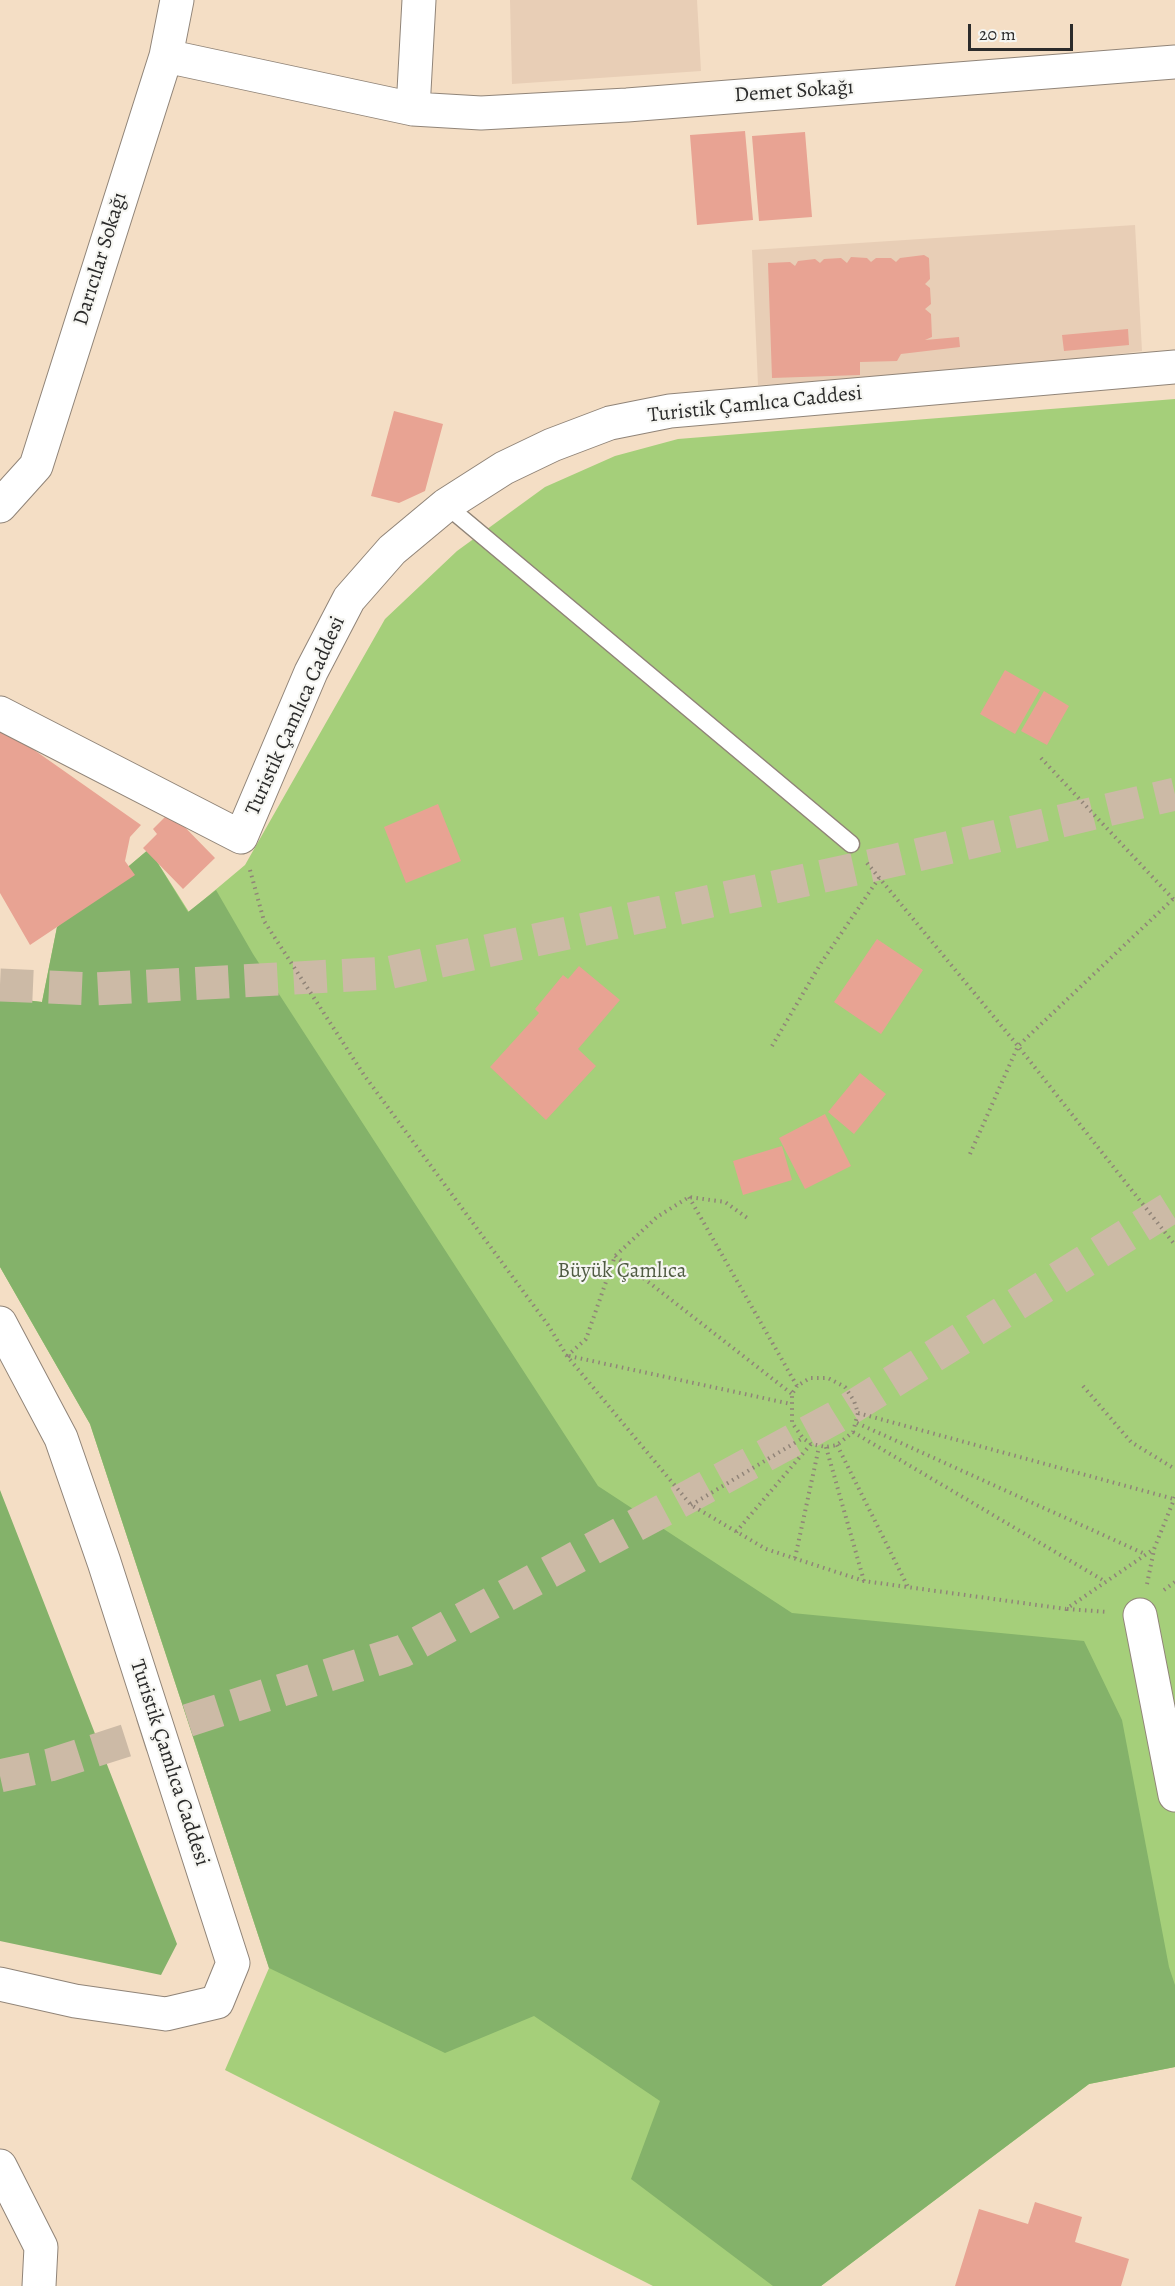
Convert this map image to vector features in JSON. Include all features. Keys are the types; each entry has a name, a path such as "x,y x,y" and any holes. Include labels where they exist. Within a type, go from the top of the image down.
{"street":[{"name":"Darıcılar Sokağı","path":"0,506 36,466 166,56 177,0"},
{"path":"413,109 419,0"},
{"name":"Demet Sokağı","path":"166,56 413,109 481,113 616,106 1175,62"},
{"name":"Turistik Çamlıca Caddesi","path":"0,713 241,837 311,672 349,598 392,550 446,505 504,468 610,423 670,411 1175,367"},
{"name":"Turistik Çamlıca Caddesi","path":"0,1323 61,1438 104,1562 233,1963 216,2002 166,2014 75,2001 0,1984"},
{"path":"1140,1615 1175,1795"},
{"path":"0,2166 41,2247 39,2286"}],"lane":[{"path":"446,505 851,844"}],"path":[{"path":"970,1154 1018,1046 1174,900 1041,758"},
{"path":"241,837 264,921 364,1076 548,1325 567,1356 691,1505 766,1549 864,1581 1066,1609 1140,1615"},
{"path":"851,844 1018,1046 1175,1245"},
{"path":"772,1046 821,963 879,878"},
{"path":"567,1356 586,1339 615,1256 657,1218 689,1197 725,1203 750,1220"},
{"path":"689,1197 797,1386"},
{"path":"615,1256 792,1394"},
{"path":"567,1356 791,1404"},
{"path":"810,1378 828,1378 845,1387 858,1413 853,1432 837,1445 826,1447 811,1444 802,1438 792,1423 792,1394 797,1386 810,1378"},
{"path":"1083,1386 1131,1442 1175,1469"},
{"path":"858,1413 1175,1498 1154,1549 1066,1609"},
{"path":"857,1423 1146,1554"},
{"path":"853,1432 1106,1582"},
{"path":"691,1505 802,1438"},
{"path":"736,1532 811,1444"},
{"path":"837,1445 909,1587"},
{"path":"795,1558 819,1447"},
{"path":"826,1447 864,1581"}],"shaded area":[{"path":"510,0 697,0 701,71 512,84"},
{"path":"1135,225 1142,351 985,371 865,381 758,385 752,250"}],"green space":[{"name":"Büyük Çamlıca","path":"1175,399 1175,2067 1089,2084 821,2286 653,2286 225,2070 269,1968 90,1424 0,1267 0,997 42,1002 57,927 149,849 189,912 245,865 385,619 457,551 545,487 615,456 678,439"},
{"path":"149,849 188,912 216,890 253,954 598,1486 792,1613 1084,1641 1122,1720 1169,1967 1175,1985 1175,2067 1089,2084 821,2286 773,2286 631,2179 660,2101 534,2016 445,2053 269,1968 90,1424 0,1267 0,997 42,1002 57,927"},
{"path":"0,1490 177,1944 161,1975 0,1941"}],"building":[{"path":"745,131 753,220 697,225 690,135"},
{"path":"805,132 812,217 759,221 752,136"},
{"path":"924,255 929,258 930,279 925,284 930,288 931,304 925,309 931,314 932,337 925,340 959,337 960,347 901,354 897,361 860,362 860,375 772,378 768,263 790,262 795,266 798,261 815,259 820,263 824,259 841,258 847,263 851,257 867,258 871,262 876,258 891,258 896,262 900,258"},
{"path":"1128,329 1129,345 1064,351 1062,335"},
{"path":"394,411 443,424 425,491 399,503 371,496"},
{"path":"1005,670 1040,690 1015,734 980,714"},
{"path":"1044,691 1069,706 1047,745 1021,731"},
{"path":"0,726 141,825 130,837 125,861 135,875 30,945 0,893"},
{"path":"438,804 461,861 406,883 384,827"},
{"path":"170,812 215,858 183,889 143,848 157,834 153,829"},
{"path":"877,939 923,970 881,1034 834,1002"},
{"path":"579,966 620,1000 578,1049 596,1066 546,1120 490,1067 539,1013 535,1009 563,975 568,979"},
{"path":"860,1073 886,1094 854,1134 828,1112"},
{"path":"825,1114 851,1166 805,1189 779,1138"},
{"path":"782,1146 792,1180 743,1195 733,1161"},
{"path":"1035,2202 1082,2217 1075,2242 1129,2259 1121,2286 955,2286 979,2209 1028,2224"}],"tunnel":[{"path":"0,985 95,989 387,973 896,860 1175,794"},
{"path":"0,1776 50,1765 403,1651 836,1417 1175,1205"}]}
